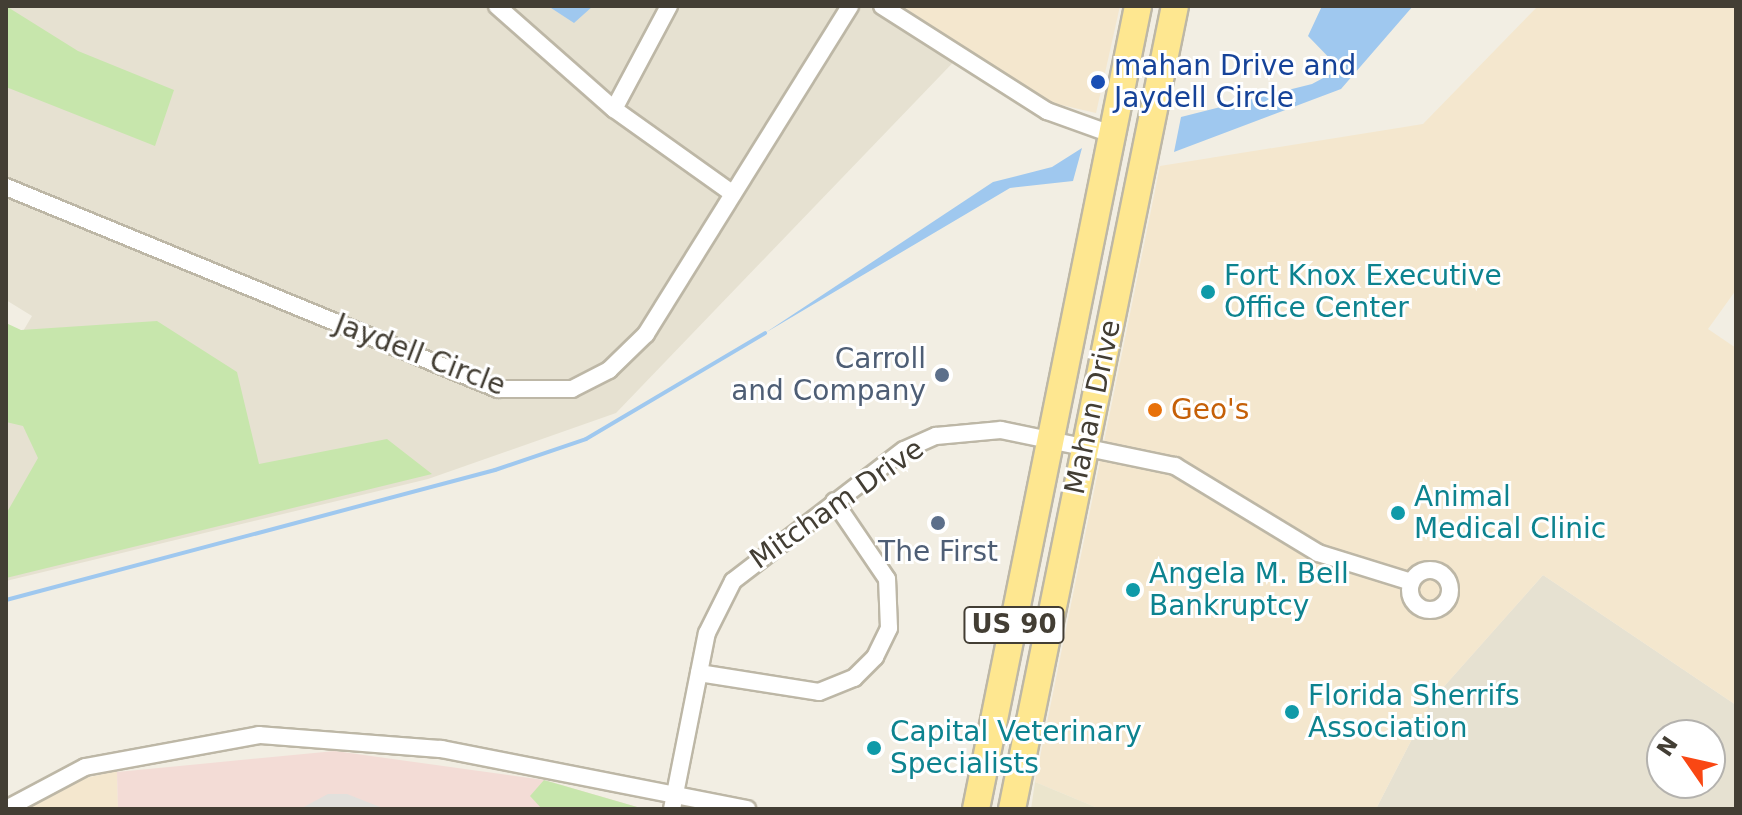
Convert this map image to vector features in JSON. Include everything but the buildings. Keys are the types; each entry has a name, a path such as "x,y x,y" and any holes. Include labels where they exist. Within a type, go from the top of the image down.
{"main road":[{"name":"Mahan Drive","path":"976,809 1138,6"},
{"name":"Mahan Drive","path":"1012,809 1175,6"},
{"path":"1100,192 1140,177 1111,134"}],"street":[{"path":"497,6 614,109 733,194"},
{"path":"614,109 669,6"},
{"name":"Jaydell Circle","path":"6,187 519,393 572,389 631,352 850,6"},
{"path":"882,6 1047,111 1111,134"},
{"name":"Mitcham Drive","path":"673,802 714,613 733,581 834,501 936,436 1001,430 1175,466 1318,553 1411,582"},
{"path":"699,673 819,692 854,678 875,657 889,628 887,579 834,501"},
{"path":"6,809 85,767 259,735 382,740 673,802 747,809"}],"shaded area":[{"path":"6,6 902,6 966,49 616,413 428,479 6,581 6,360 32,316 6,300"},
{"path":"902,6 1120,6 1096,113 1044,101"},
{"path":"1538,6 1736,6 1736,290 1708,329 1736,348 1736,705 1543,575 1432,700 1376,809 1100,809 1035,782 1160,166 1423,124"},
{"path":"1543,575 1736,705 1736,809 1376,809 1432,700"},
{"path":"335,751 544,780 644,809 118,809 117,772"},
{"path":"117,771 118,809 16,809 58,784"},
{"path":"1035,782 1100,809 1031,809"},
{"path":"328,794 347,794 385,809 300,809"}],"green space":[{"path":"6,6 78,51 174,90 155,146 6,87"},
{"path":"157,321 237,372 259,464 387,439 432,474 6,578 6,514 38,458 23,426 6,422 6,323 21,330"},
{"path":"544,780 644,809 542,809 530,796"}],"water":[{"path":"548,6 593,6 574,23"},
{"path":"1322,6 1413,6 1341,89 1174,152 1181,117 1312,84 1340,69 1308,36"},
{"path":"1082,148 1073,181 1010,188 765,333 993,182 1052,167"}],"waterway":[{"path":"6,600 495,470 586,439 765,333"}],"place":[{"name":"mahan Drive and Jaydell Circle","path":"1098,82"},
{"name":"Fort Knox Executive Office Center","path":"1208,292"},
{"name":"Carroll and Company","path":"942,375"},
{"name":"Geo's","path":"1155,410"},
{"name":"Animal Medical Clinic","path":"1398,513"},
{"name":"The First","path":"938,523"},
{"name":"Angela M. Bell Bankruptcy","path":"1133,590"},
{"name":"Florida Sherrifs Association","path":"1292,712"},
{"name":"Capital Veterinary Specialists","path":"874,748"}]}
